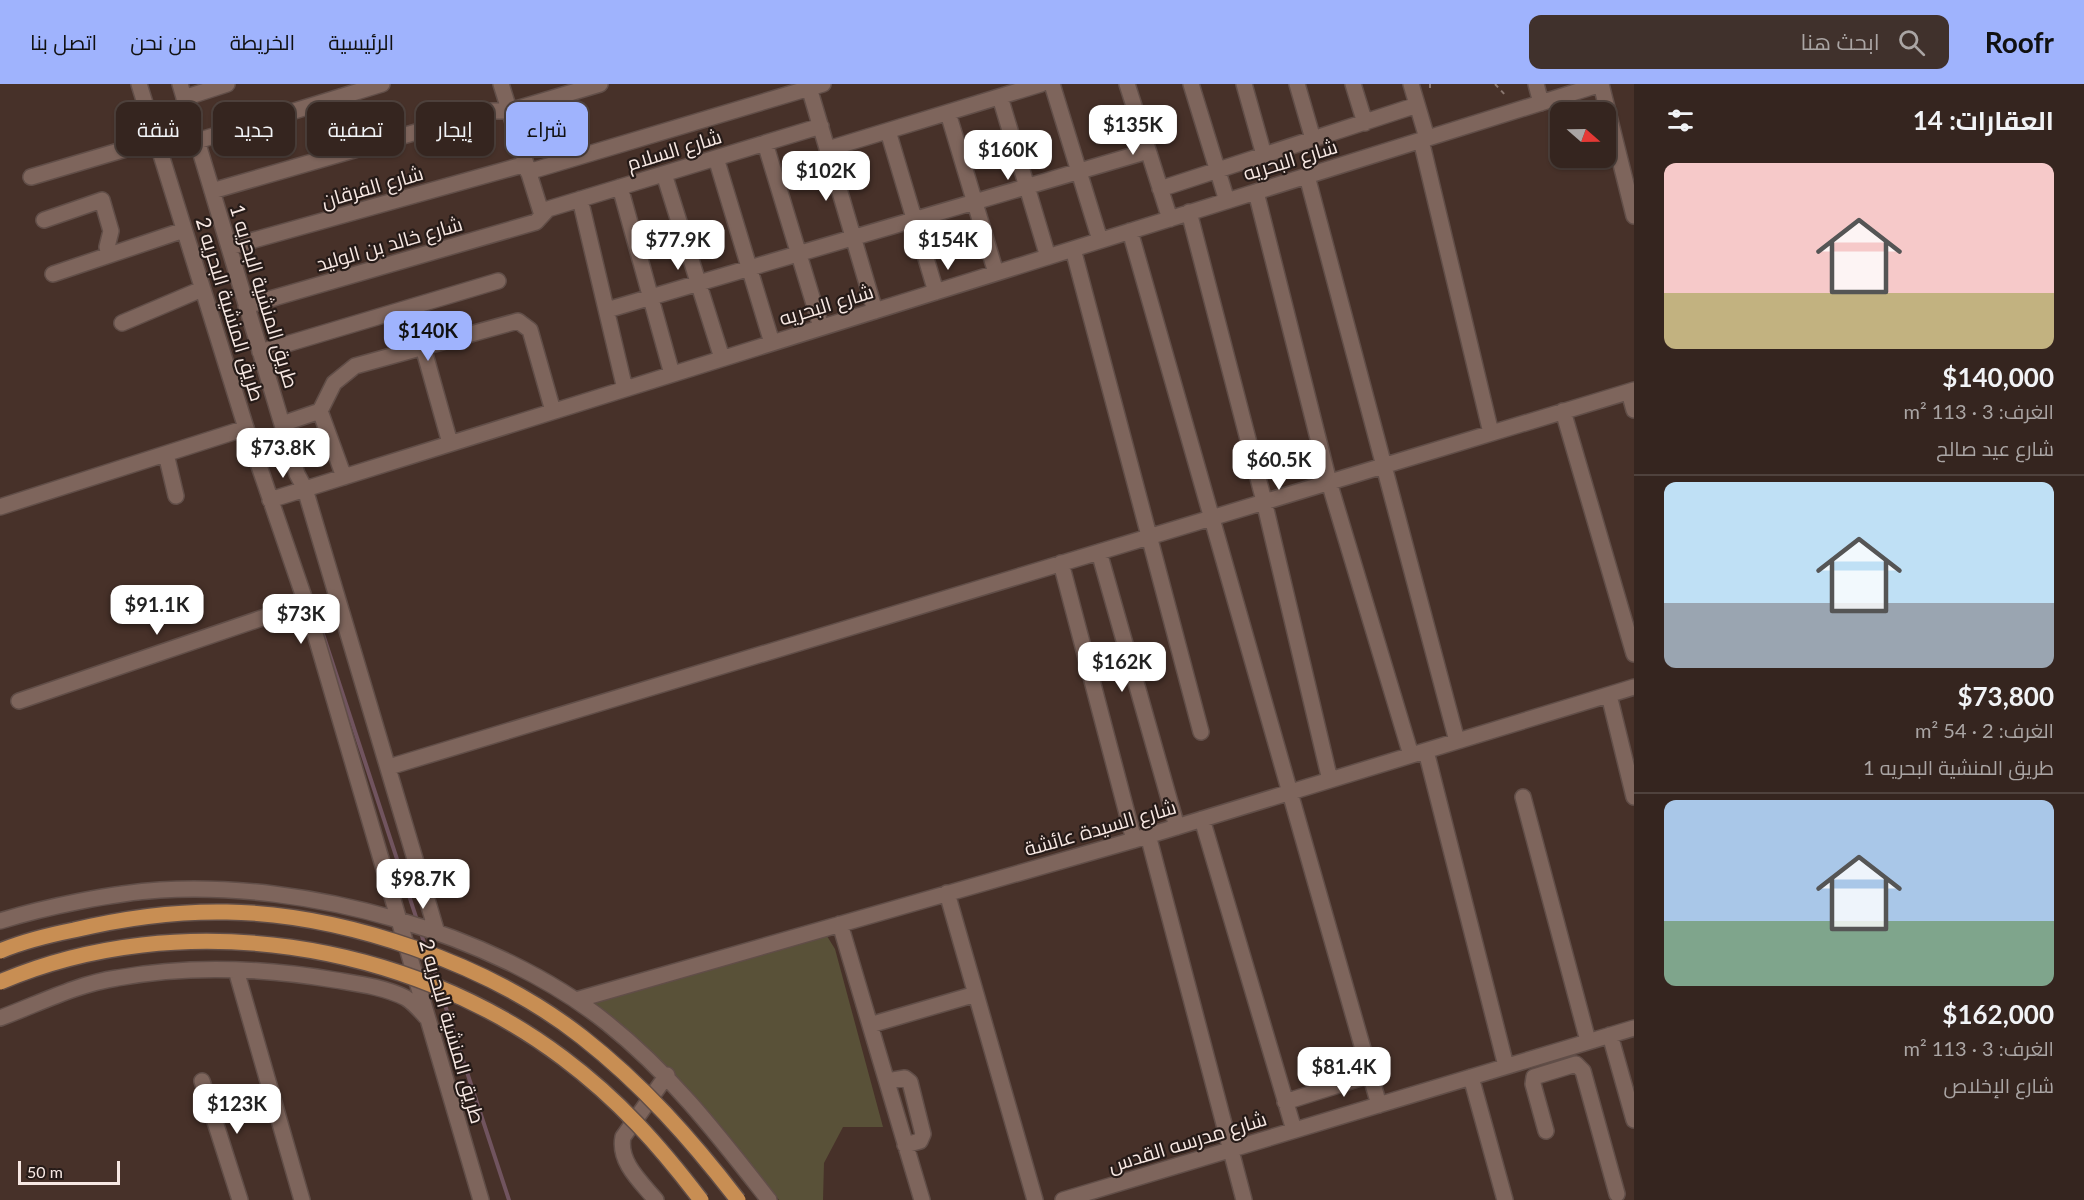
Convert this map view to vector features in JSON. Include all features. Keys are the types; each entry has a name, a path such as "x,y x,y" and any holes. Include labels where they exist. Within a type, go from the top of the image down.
{"main road":[{"path":"0,951 107,922 165,914 227,912 302,920 390,940 480,975 580,1035 645,1091 672,1119 738,1200"},
{"path":"0,981 71,958 169,942 252,944 298,948 388,969 490,1012 563,1058 628,1113 660,1145 701,1200"}],"street":[{"name":"طريق المنشية البحريه 2","path":"139,84 145,102"},
{"path":"182,91 227,84"},
{"path":"201,140 381,84"},
{"path":"501,84 506,102"},
{"path":"539,102 600,84"},
{"path":"828,150 1041,84"},
{"path":"1052,84 1100,240"},
{"path":"1191,84 1227,201"},
{"path":"1244,84 1264,155"},
{"path":"1297,84 1313,139"},
{"path":"1353,84 1365,123"},
{"path":"1411,84 1491,433"},
{"path":"1536,84 1541,103"},
{"path":"1601,84 1634,216"},
{"name":"شارع البحريه","path":"270,500 1601,84"},
{"path":"814,85 821,126 875,310"},
{"name":"شارع الفرقان","path":"229,247 527,168 814,85"},
{"path":"1131,85 1148,151 1170,219"},
{"path":"1000,97 1048,257"},
{"path":"1160,189 1417,105"},
{"path":"212,190 489,111 506,111"},
{"path":"948,113 996,273"},
{"name":"شارع السلام","path":"542,215 548,209 821,126"},
{"path":"888,131 936,292"},
{"path":"765,143 821,327"},
{"path":"31,177 116,149"},
{"path":"607,310 1148,151"},
{"name":"طريق المنشية البحريه 1","path":"201,154 297,474 305,489 437,933"},
{"name":"طريق المنشية البحريه 2","path":"161,156 246,428 306,603 482,1200"},
{"path":"523,156 542,215"},
{"path":"716,158 772,343"},
{"path":"664,174 722,358"},
{"path":"1307,176 1456,741"},
{"path":"620,187 672,374"},
{"path":"1256,192 1329,482 1418,753 1506,1066"},
{"path":"580,199 625,389"},
{"path":"44,220 102,200 111,231 107,248 109,255"},
{"path":"1189,212 1264,501 1330,780"},
{"name":"شارع خالد بن الوليد","path":"246,306 536,222 542,215"},
{"path":"53,274 184,231"},
{"path":"1130,231 1378,1105"},
{"path":"1074,249 1201,732"},
{"path":"260,352 498,281"},
{"path":"122,323 202,289"},
{"path":"282,424 320,411 334,383 351,368 513,322 523,322 530,330 553,411"},
{"path":"423,347 450,443"},
{"path":"389,767 1631,391 1634,410"},
{"path":"320,411 344,477"},
{"path":"1563,411 1634,654"},
{"path":"0,507 246,428"},
{"path":"166,454 176,496"},
{"path":"1099,552 1177,826"},
{"path":"1061,563 1244,1200"},
{"path":"19,701 306,603"},
{"name":"شارع السيدة عائشة","path":"576,1000 1141,838 1634,687"},
{"path":"1609,694 1634,797"},
{"path":"1523,797 1588,1041"},
{"path":"1202,819 1294,1130"},
{"path":"0,921 27,913 159,890 239,891 319,901 398,919 437,933 511,963 576,1000 667,1075 769,1200"},
{"path":"947,893 1035,1200"},
{"path":"840,924 922,1200"},
{"path":"236,970 302,1200"},
{"path":"0,1018 65,993 115,978 174,971 236,970 287,971 368,985 405,998 427,1018"},
{"path":"870,1026 976,994"},
{"name":"شارع مدرسه القدس","path":"1063,1200 1634,1028"},
{"path":"1610,1035 1634,1120"},
{"path":"1549,1053 1554,1070"},
{"path":"1546,1131 1533,1080 1536,1075 1576,1064 1581,1066 1617,1194"},
{"path":"656,1200 628,1164 621,1145 623,1137 667,1075"},
{"path":"1285,1102 1370,1075"},
{"path":"1471,1077 1505,1200"},
{"path":"887,1081 905,1078 910,1082 923,1134 920,1141 906,1145"},
{"path":"202,1081 240,1200"}],"path":[{"path":"1495,84 1519,110"}],"shaded area":[{"path":"827,936 835,949 883,1127 843,1127 824,1163 823,1200 779,1200 720,1125 592,1003"}],"waterway":[{"path":"323,634 418,923"},
{"path":"421,933 426,949"},
{"path":"430,958 438,983"},
{"path":"442,996 509,1200"}]}
